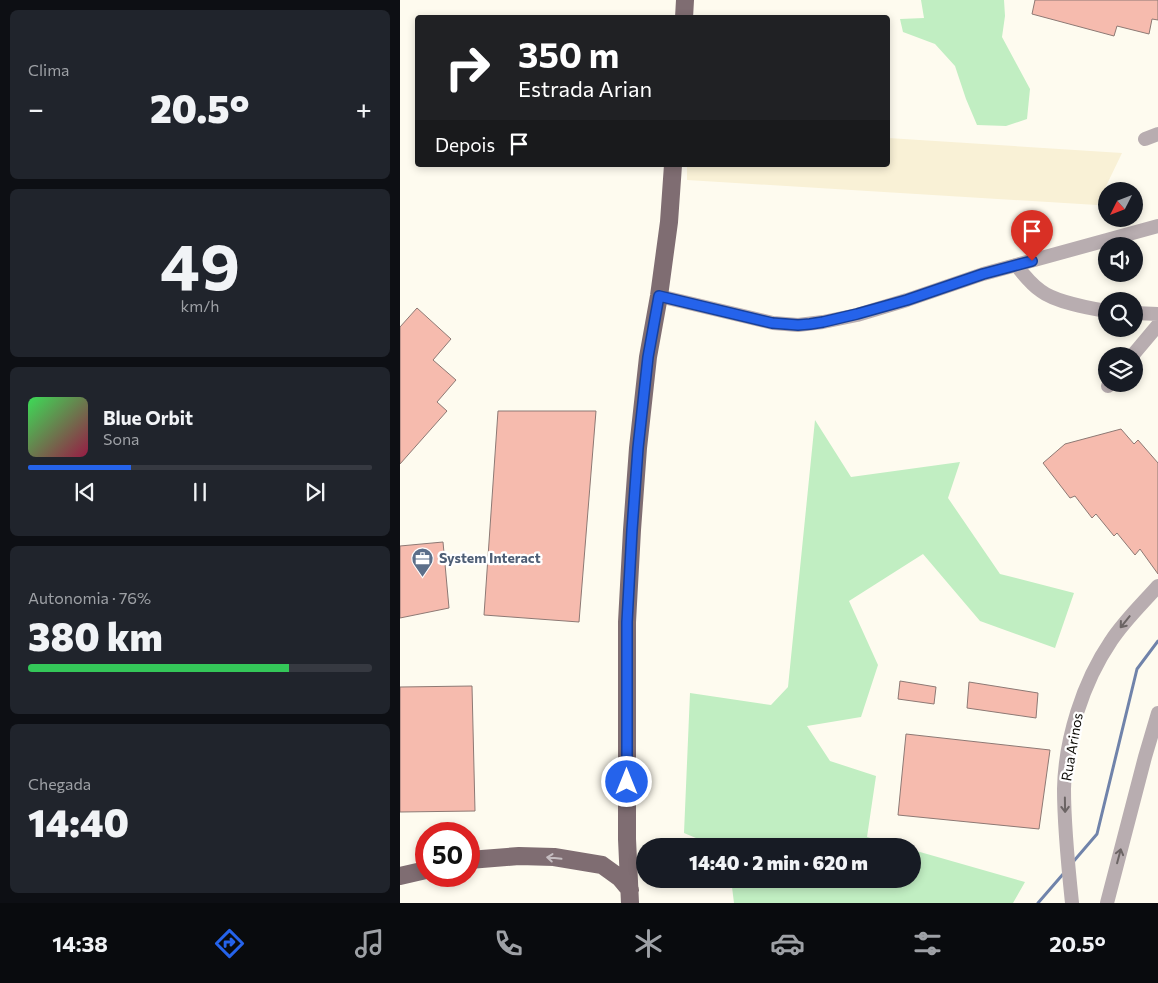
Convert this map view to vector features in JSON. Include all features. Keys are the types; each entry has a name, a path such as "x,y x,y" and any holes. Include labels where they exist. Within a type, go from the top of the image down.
{"main road":[{"path":"684,15 685,0"},
{"path":"630,897 627,622 632,530 638,448 648,357 669,222 673,167"},
{"path":"602,865 618,854 628,839"},
{"path":"480,859 519,856 554,857 602,865 620,878 630,897"},
{"path":"400,876 415,873"}],"street":[{"path":"659,296 772,323 798,325 823,322 907,300 983,274 1158,226"},
{"path":"1016,265 1041,291 1054,298 1098,309"},
{"path":"1143,313 1158,314"},
{"path":"1140,347 1158,325"},
{"name":"Rua Arinos","path":"1072,903 1065,826 1064,787 1072,728 1093,671 1111,641 1158,586"},
{"path":"1107,903 1158,713"}],"shaded area":[{"path":"890,138 1122,153 1108,182 1098,182 1097,205 687,180 687,167 890,167"}],"green space":[{"path":"921,0 1004,0 1005,16 1002,37 1030,89 1027,119 1006,126 977,125 955,66 935,44 903,32 900,19 924,18"},
{"path":"815,420 851,477 960,462 948,498 1000,574 1074,593 1055,648 980,621 923,554 849,601 878,665 861,717 807,726 830,761 876,776 867,837 871,838 696,838 684,833 690,693 771,705 788,687"},
{"path":"921,852 1025,882 1013,903 734,903 732,888 921,888"}],"building":[{"path":"1035,0 1158,0 1158,20 1152,19 1149,34 1117,26 1114,36 1032,14"},
{"path":"417,308 451,339 433,360 456,380 437,402 447,411 400,464 400,327"},
{"path":"498,411 596,411 579,622 484,615"},
{"path":"1121,429 1134,444 1138,440 1158,463 1158,574 1140,549 1135,555 1117,533 1114,536 1096,514 1092,518 1075,496 1070,498 1043,463 1065,444"},
{"name":"System Interact","path":"443,542 449,608 400,618 400,546"},
{"path":"900,681 936,687 934,704 898,699"},
{"path":"969,682 1038,693 1036,718 967,708"},
{"path":"472,686 475,811 400,812 400,687"},
{"path":"906,734 1050,750 1039,829 898,815"}],"waterway":[{"path":"1073,862 1097,834 1137,669 1158,641"},
{"path":"1038,903 1064,873"}],"place":[{"name":"System Interact","path":"423,577"}],"route":[{"path":"627,782 627,622 632,530 638,448 648,357 659,296 772,323 810,324 857,314 907,300 983,274 1032,261"}]}
